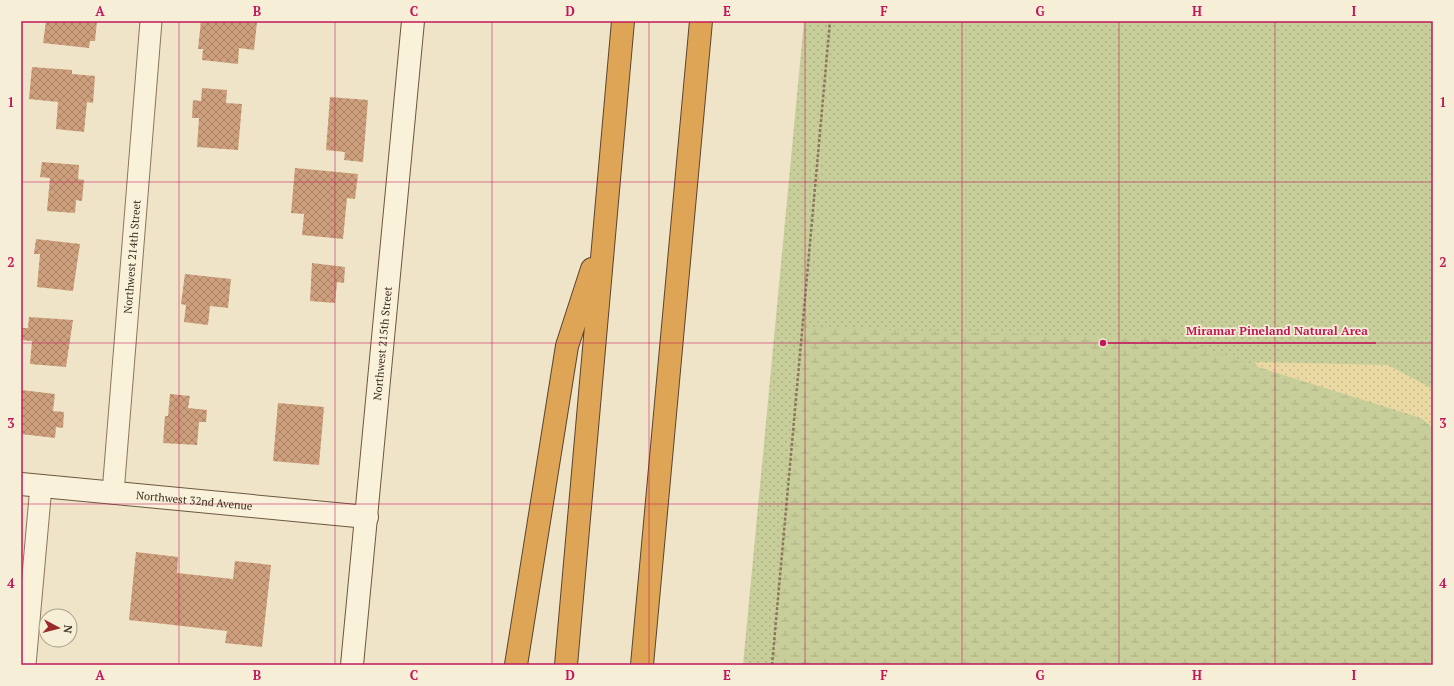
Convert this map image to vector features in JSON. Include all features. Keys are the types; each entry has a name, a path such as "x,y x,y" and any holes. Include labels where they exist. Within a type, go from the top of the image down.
{"highway":[{"path":"566,665 623,21"},
{"path":"642,665 701,21"},
{"path":"516,665 567,346 604,234"}],"street":[{"name":"Northwest 214th Street","path":"112,493 152,21"},
{"name":"Northwest 215th Street","path":"352,665 367,517 412,21"},
{"name":"Northwest 32nd Avenue","path":"31,485 367,517"},
{"path":"25,665 31,485"}],"path":[{"path":"772,665 830,21"}],"green space":[{"path":"804,21 1433,21 1433,665 743,665"},
{"path":"802,327 1174,339 1428,423 1433,427 1433,665 772,665"}],"sand":[{"path":"1255,362 1388,365 1433,389 1433,428 1421,418 1258,367"}],"building":[{"path":"46,21 97,21 95,41 90,41 89,48 43,43"},
{"path":"201,21 257,22 254,50 239,48 238,64 202,60 203,49 198,49"},
{"path":"32,67 72,70 72,74 95,76 93,103 87,102 84,132 56,129 58,102 29,99"},
{"path":"202,88 227,90 226,103 242,104 238,150 197,147 199,118 192,118 193,100 201,101"},
{"path":"330,97 368,100 363,162 344,160 345,152 326,150"},
{"path":"42,162 79,165 78,179 84,180 82,201 76,200 75,213 47,211 50,178 40,177"},
{"path":"295,168 358,174 355,199 347,198 343,239 302,235 304,214 291,213"},
{"path":"36,239 80,244 73,291 37,287 40,254 34,254"},
{"path":"312,263 345,267 344,283 337,282 335,303 310,301"},
{"path":"185,274 231,279 228,308 210,306 208,325 184,322 186,305 181,304"},
{"path":"29,317 73,320 66,367 30,364 32,341 21,340 21,328 28,328"},
{"path":"21,390 55,394 53,411 64,412 63,428 56,427 55,438 21,434"},
{"path":"170,394 190,396 188,408 207,410 206,422 199,422 197,445 163,443 165,416 168,416"},
{"path":"278,403 324,407 319,465 273,461"},
{"path":"136,552 178,557 177,573 233,579 235,561 271,565 262,647 225,643 227,631 129,620"}],"place":[{"name":"Miramar Pineland Natural Area","path":"1103,343"}]}
